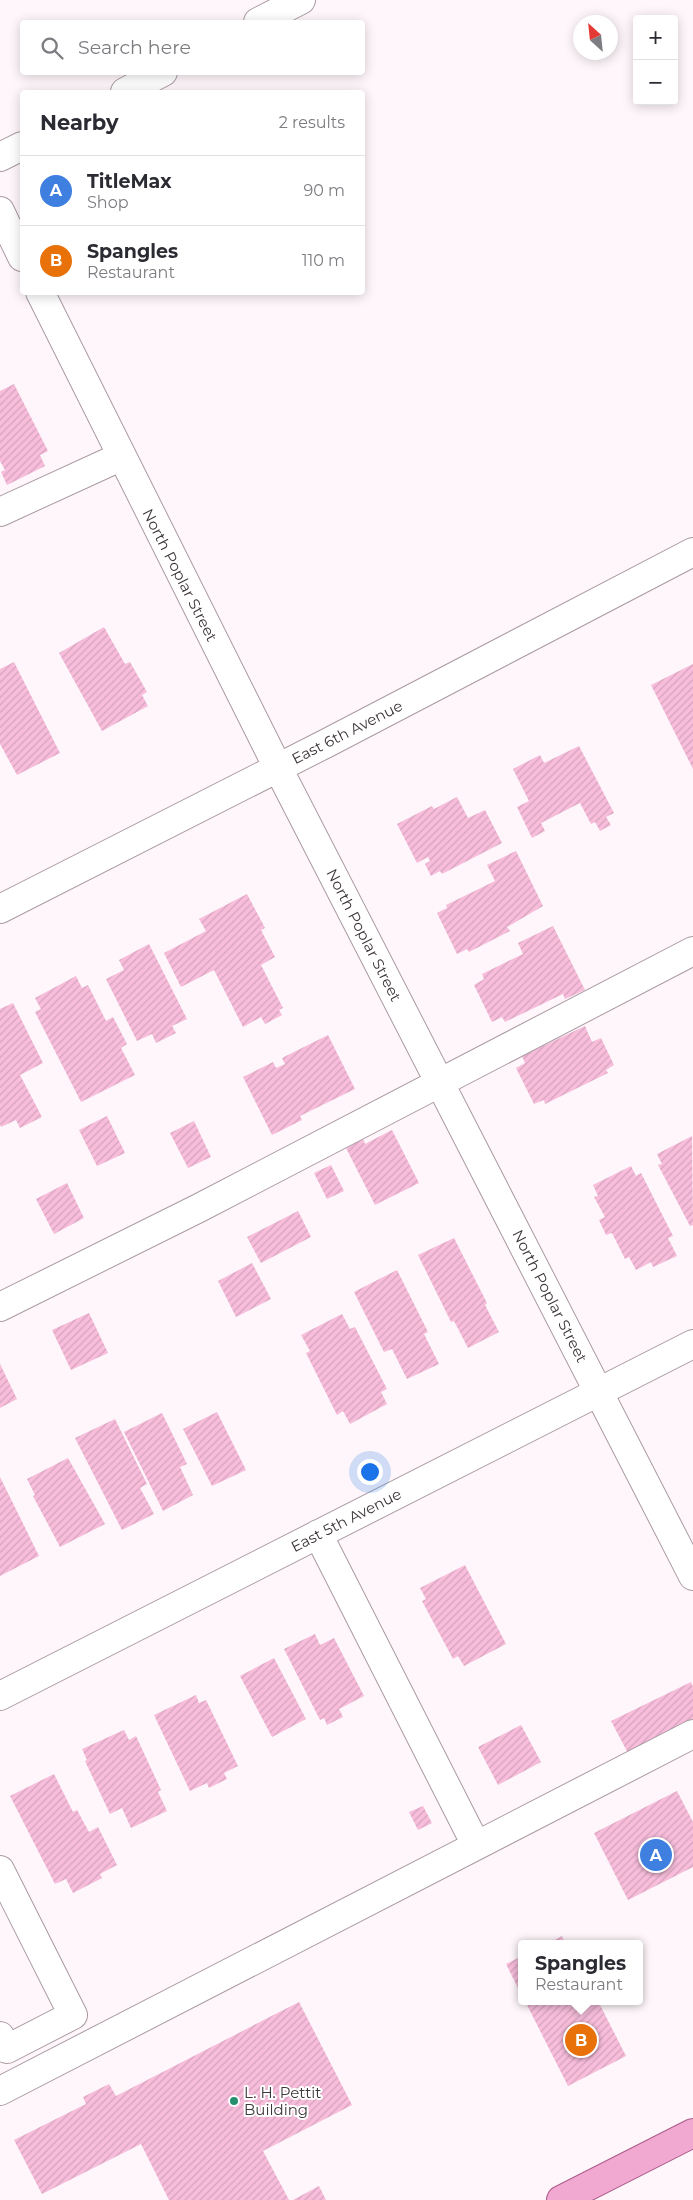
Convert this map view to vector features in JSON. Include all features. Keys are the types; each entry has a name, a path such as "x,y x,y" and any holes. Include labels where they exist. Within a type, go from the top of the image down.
{"main road":[{"path":"561,2200 693,2133"}],"street":[{"path":"262,20 301,0"},
{"path":"129,90 157,75"},
{"path":"0,158 20,147"},
{"path":"0,211 20,253"},
{"name":"North Poplar Street","path":"41,295 120,457 278,768 693,1576"},
{"path":"0,512 120,457"},
{"name":"East 6th Avenue","path":"0,909 278,768 693,552"},
{"path":"0,1307 199,1208 693,951"},
{"name":"East 5th Avenue","path":"0,1696 693,1344"},
{"path":"318,1534 476,1845"},
{"path":"0,2091 693,1734"},
{"path":"0,1870 73,2015 6,2049 0,2036"}],"building":[{"path":"14,384 48,451 40,455 45,466 7,485 1,472 5,470 0,461 0,391"},
{"path":"104,627 125,664 130,662 147,692 142,695 148,706 102,731 59,653"},
{"path":"14,662 60,753 17,775 0,744 0,669"},
{"path":"693,664 693,769 651,685"},
{"path":"579,746 614,813 606,817 611,825 600,831 595,822 591,824 580,803 541,823 545,831 532,838 517,807 529,801 513,769 540,755 544,763"},
{"path":"457,797 468,818 485,810 502,843 442,874 440,871 431,876 425,864 430,861 428,857 417,863 397,824 432,806 434,809"},
{"path":"516,851 543,906 507,927 510,931 469,952 467,949 457,954 437,913 447,908 446,905 495,881 487,865"},
{"path":"247,894 265,928 261,930 275,957 261,965 283,1008 279,1010 282,1015 265,1024 261,1017 243,1027 214,970 181,987 164,953 206,931 199,919"},
{"path":"553,926 585,990 565,999 563,994 505,1022 502,1017 492,1022 474,985 484,979 482,974 523,954 518,943"},
{"path":"149,944 187,1019 172,1026 176,1033 156,1043 152,1034 137,1041 106,979 124,970 119,960"},
{"path":"76,976 82,988 88,985 106,1021 113,1017 127,1044 121,1048 135,1075 81,1102 35,1012 41,1009 35,998"},
{"path":"13,1003 43,1063 20,1075 42,1117 20,1128 16,1120 1,1127 0,1124 0,1009"},
{"path":"585,1026 592,1042 601,1038 614,1065 606,1070 608,1073 545,1104 544,1100 534,1104 516,1068 525,1063 522,1056"},
{"path":"328,1035 355,1089 300,1116 302,1120 272,1135 243,1077 273,1062 276,1068 285,1064 282,1058"},
{"path":"107,1116 125,1153 97,1166 79,1130"},
{"path":"194,1121 211,1157 188,1168 170,1133"},
{"path":"392,1130 419,1183 375,1205 346,1148 363,1139 365,1144"},
{"path":"692,1136 693,1225 690,1226 658,1165 662,1164 657,1154"},
{"path":"331,1165 344,1191 327,1199 314,1173"},
{"path":"631,1166 636,1176 641,1173 673,1236 668,1238 677,1256 653,1267 651,1262 636,1270 629,1257 625,1259 612,1233 606,1235 599,1220 605,1217 594,1197 598,1196 593,1185"},
{"path":"67,1183 84,1218 54,1234 36,1199"},
{"path":"298,1211 311,1237 261,1263 247,1237"},
{"path":"454,1238 487,1303 485,1305 499,1332 468,1348 454,1321 451,1322 418,1255"},
{"path":"252,1263 271,1299 236,1317 218,1281"},
{"path":"397,1270 428,1332 424,1334 439,1364 407,1379 392,1349 384,1352 354,1292"},
{"path":"89,1313 108,1353 71,1370 52,1330"},
{"path":"342,1314 350,1329 355,1327 387,1389 381,1392 387,1404 350,1424 343,1411 337,1415 306,1353 310,1351 301,1335"},
{"path":"0,1364 17,1399 0,1408"},
{"path":"217,1412 246,1470 212,1486 183,1429"},
{"path":"162,1413 187,1464 180,1467 193,1495 163,1511 124,1432"},
{"path":"115,1419 147,1484 140,1488 154,1514 122,1530 75,1438"},
{"path":"68,1458 105,1524 60,1547 33,1496 35,1495 27,1479"},
{"path":"0,1477 39,1556 0,1576"},
{"path":"465,1565 506,1644 464,1666 458,1656 453,1659 422,1601 426,1599 420,1588"},
{"path":"315,1634 320,1645 334,1638 364,1696 339,1709 343,1717 327,1725 324,1718 320,1720 284,1649"},
{"path":"274,1658 306,1719 272,1737 240,1676"},
{"path":"691,1682 693,1687 693,1723 629,1755 611,1721"},
{"path":"196,1695 199,1703 206,1700 238,1766 224,1773 227,1779 209,1788 207,1783 190,1791 154,1715"},
{"path":"521,1725 541,1762 498,1785 478,1747"},
{"path":"124,1730 129,1740 136,1736 161,1790 158,1792 167,1811 131,1828 122,1808 110,1814 85,1761 87,1760 82,1749"},
{"path":"54,1774 73,1812 77,1810 89,1832 98,1827 117,1865 100,1874 102,1878 73,1893 66,1879 55,1884 10,1796"},
{"path":"677,1791 693,1822 693,1867 628,1900 594,1833"},
{"path":"423,1806 432,1823 418,1830 409,1812"},
{"path":"562,1936 564,1940 554,1940"},
{"path":"518,1958 518,1988 506,1964"},
{"name":"L. H. Pettit Building","path":"299,2002 352,2105 263,2151 289,2200 169,2200 141,2144 42,2194 14,2140 86,2104 83,2097 109,2084 116,2096"},
{"path":"527,2005 600,2005 626,2056 568,2086"},
{"path":"319,2186 326,2200 293,2200"}],"place":[{"name":"TitleMax","path":"656,1855"},
{"name":"Spangles","path":"581,2040"},
{"name":"L. H. Pettit Building","path":"234,2101"}]}
